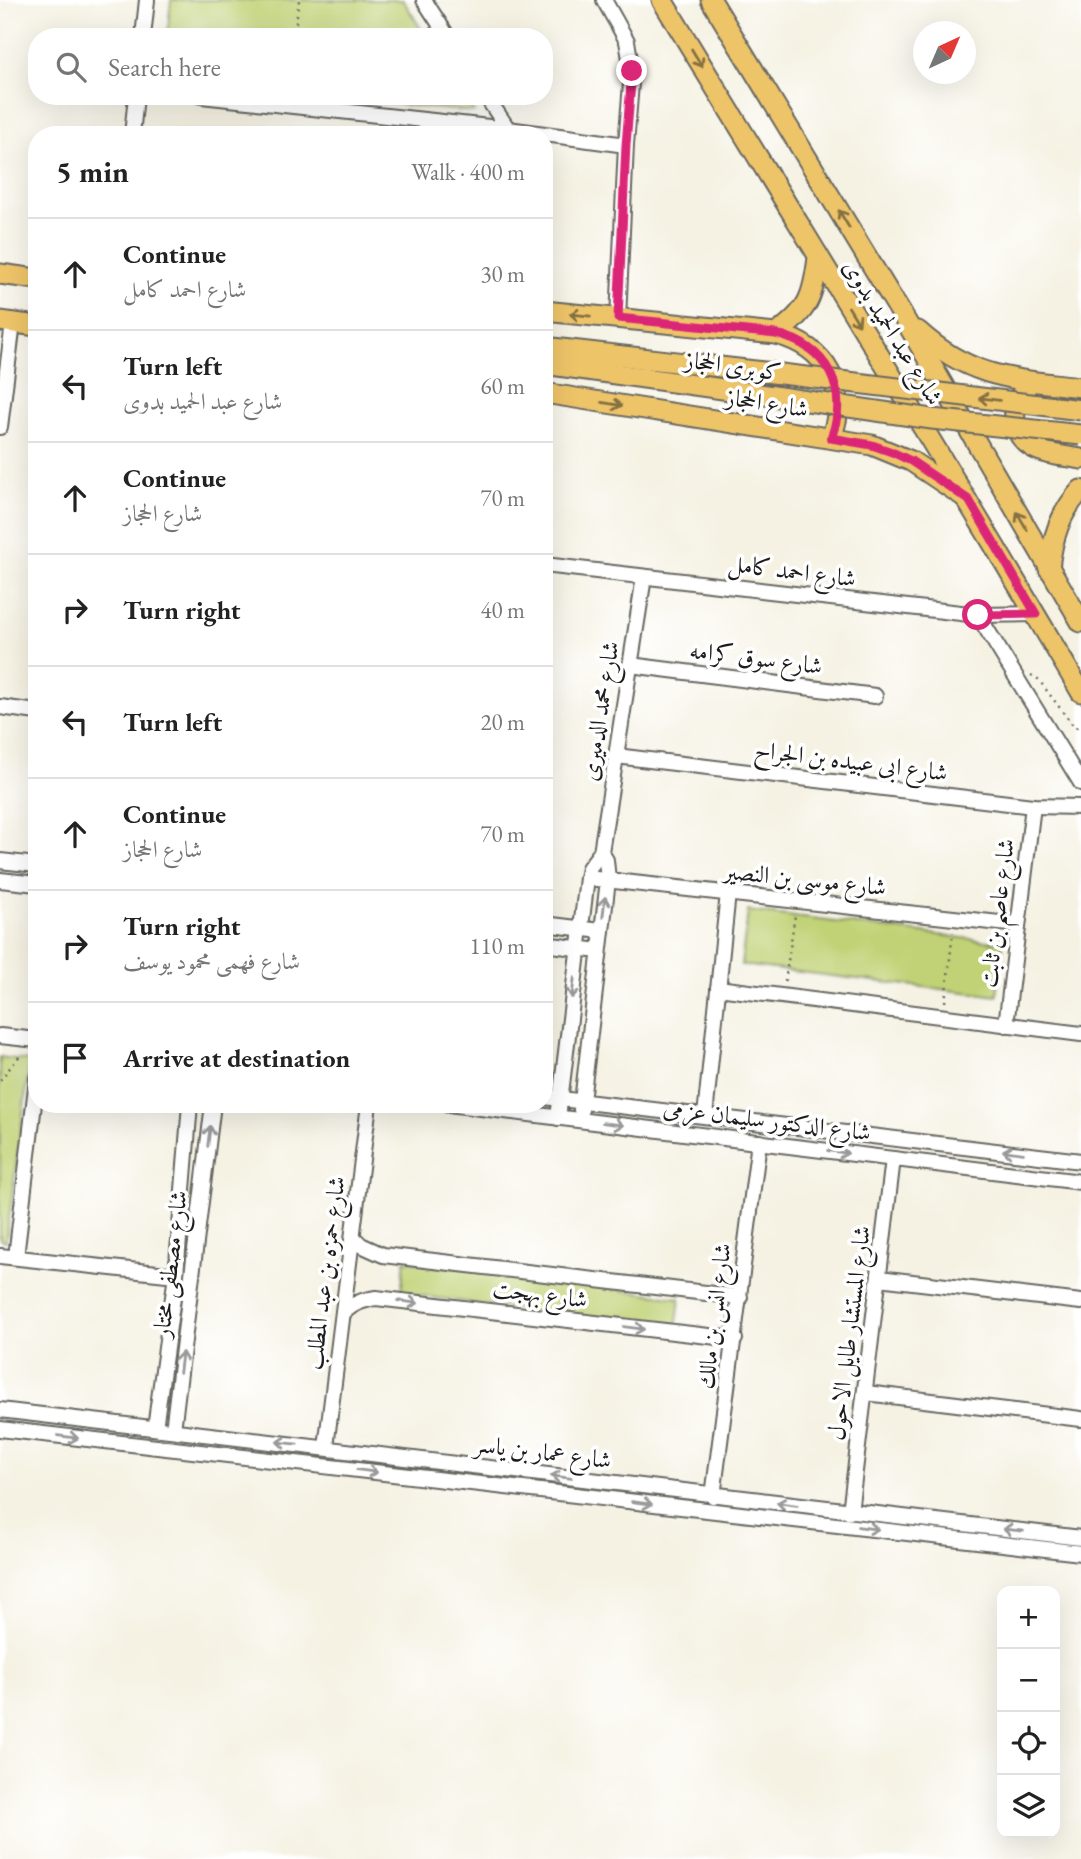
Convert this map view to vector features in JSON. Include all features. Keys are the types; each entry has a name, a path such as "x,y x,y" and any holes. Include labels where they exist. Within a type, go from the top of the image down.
{"main road":[{"name":"شارع عبد الحميد بدوى","path":"662,0 969,500 1081,692"},
{"name":"شارع عبد الحميد بدوى","path":"711,0 904,318 1081,622"},
{"path":"776,334 800,316 811,299 818,258"},
{"path":"0,274 28,278"},
{"path":"553,312 790,337 813,351 830,372 835,385 838,412 831,438"},
{"path":"904,318 932,344 966,366 1002,376 1081,387"},
{"path":"6,322 28,325"},
{"name":"كوبرى الحجاز","path":"553,348 1081,410"},
{"name":"كوبرى الحجاز","path":"553,365 932,419 1081,435"},
{"path":"1035,382 1026,388 1017,401 1014,418 1019,434 1039,450 1081,459"},
{"name":"شارع الحجاز","path":"553,394 872,445 911,461 969,500"},
{"path":"1049,569 1057,526 1081,490"}],"street":[{"path":"144,28 147,0"},
{"path":"424,0 442,28"},
{"path":"604,0 627,41 632,71 618,318"},
{"path":"133,126 135,105"},
{"path":"285,105 480,126"},
{"path":"492,105 506,126"},
{"path":"553,135 626,145"},
{"path":"0,427 6,322"},
{"name":"شارع احمد كامل","path":"553,566 978,615 1036,614"},
{"name":"شارع محمد الدميرى","path":"558,1118 587,878 589,868 601,852 644,577"},
{"path":"978,615 1081,783"},
{"name":"شارع سوق كرامه","path":"630,665 875,696"},
{"path":"0,707 28,711"},
{"name":"شارع ابى عبيده بن الجراح","path":"616,756 1033,806 1081,807"},
{"name":"شارع عاصم بن ثابت","path":"1006,1025 1033,806"},
{"name":"شارع محمد الدميرى","path":"580,1121 608,880 607,860 601,852"},
{"path":"0,861 28,864"},
{"name":"شارع موسى بن النصير","path":"587,878 1018,925"},
{"path":"0,880 28,883"},
{"path":"705,1116 728,894"},
{"path":"553,925 601,931"},
{"path":"553,945 599,951"},
{"path":"718,988 1081,1034"},
{"path":"0,1036 28,1039"},
{"name":"شارع الدكتور سليمان عزمى","path":"553,1098 1081,1161"},
{"path":"16,1257 33,1113"},
{"name":"شارع مصطفى مختار","path":"155,1428 176,1275 189,1113"},
{"name":"شارع مصطفى مختار","path":"173,1430 212,1113"},
{"name":"شارع حمزه بن عبد المطلب","path":"326,1447 368,1113"},
{"name":"شارع الدكتور سليمان عزمى","path":"518,1113 1081,1182"},
{"name":"شارع انس بن مالك","path":"713,1496 759,1142"},
{"name":"شارع المستشار طايل الاحول","path":"850,1512 893,1159"},
{"name":"شارع بهجت","path":"353,1237 361,1245 383,1255 740,1297"},
{"path":"0,1256 176,1275"},
{"path":"879,1278 1081,1302"},
{"name":"شارع بهجت","path":"344,1312 364,1300 376,1298 735,1339"},
{"path":"866,1393 1081,1419"},
{"name":"شارع عمار بن ياسر","path":"0,1410 1081,1538"},
{"name":"شارع عمار بن ياسر","path":"0,1429 1081,1553"}],"path":[{"path":"295,28 299,0"},
{"path":"1047,692 1075,728 1081,725"},
{"path":"783,996 797,901"},
{"path":"943,1017 955,919"},
{"path":"0,1080 28,1048"}],"green space":[{"path":"171,0 403,0 420,28 168,28"},
{"path":"403,105 470,105 474,112"},
{"path":"748,911 1003,943 997,996 741,965"},
{"path":"0,1057 28,1061 28,1076 6,1241 0,1240"},
{"path":"405,1260 680,1298 676,1331 401,1293"}],"route":[{"path":"632,71 618,318 776,334 790,337 813,351 830,372 838,398 836,425 831,438 852,440 892,452 911,461 969,500 1036,614 978,615"}]}
